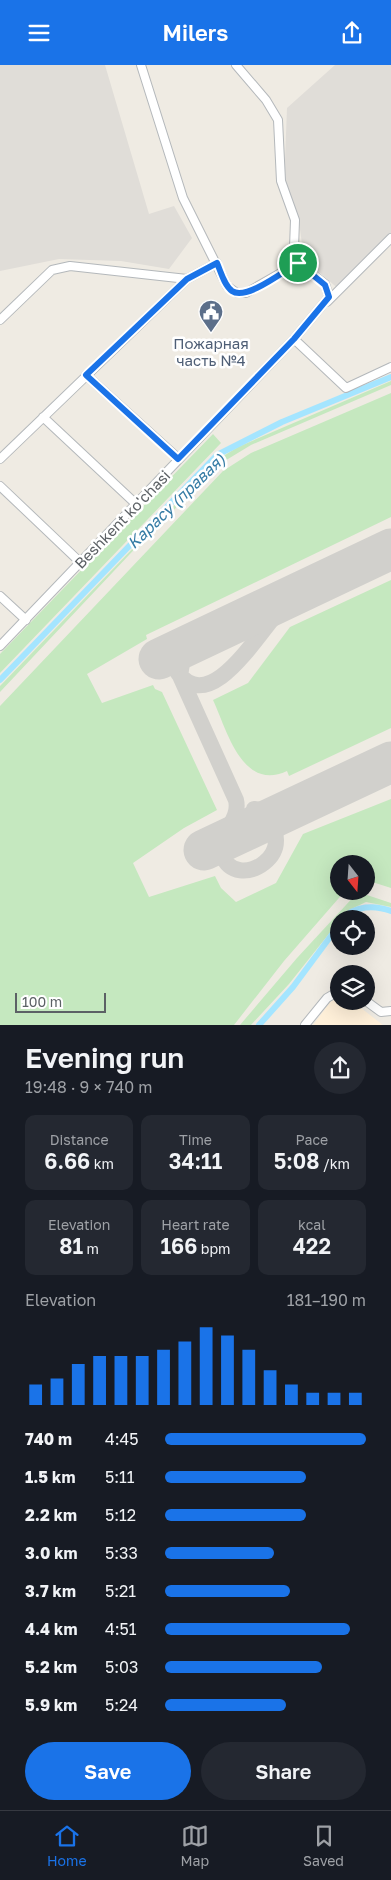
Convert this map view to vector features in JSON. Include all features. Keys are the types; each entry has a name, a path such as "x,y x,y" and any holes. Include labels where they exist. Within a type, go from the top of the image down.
{"street":[{"path":"141,65 184,198 227,286 234,292 243,293 298,263"},
{"path":"236,65 266,100 278,120 281,181 295,220 294,248 298,263 325,285 333,290 339,290"},
{"name":"Beshkent ko'chasi","path":"0,646 294,339 325,304 391,238"},
{"path":"0,459 187,279 217,263"},
{"path":"0,319 52,270 70,266 187,279"},
{"name":"Beshkent ko'chasi","path":"325,285 329,295 325,304"},
{"path":"294,339 346,388 391,367"},
{"path":"86,375 178,459"},
{"path":"43,417 136,504"},
{"path":"0,486 80,563"},
{"path":"0,596 26,620"},
{"path":"306,1025 330,996"},
{"path":"375,1008 381,1012 391,1011"}],"shaded area":[{"path":"0,65 105,65 149,214 174,206 192,238 169,269 121,261 59,259 0,271"},
{"path":"335,65 391,65 391,241 342,292 304,259 299,222 284,186 287,108"},
{"path":"330,1002 330,1010 364,1010 383,1025 313,1025"}],"green space":[{"path":"391,381 391,385 251,445 223,462 145,538 0,692 0,686 220,458 238,447"},
{"path":"391,393 391,517 146,635 147,639 87,674 102,703 153,685 155,689 162,692 217,810 184,828 133,863 149,897 215,876 221,888 236,902 276,883 303,834 391,799 391,888 375,883 375,855 330,855 330,900 337,900 284,961 234,1025 0,1025 0,706 223,471 251,453"},
{"path":"213,434 221,443 0,673 0,654"},
{"path":"391,580 391,728 289,776 287,771 271,775 258,773 248,766 238,755 213,700 248,683 290,627"},
{"path":"375,898 391,903 391,907 366,902 349,910 341,910 351,900 375,900"},
{"path":"330,922 330,932 289,984 251,1025 240,1025"}],"waterway":[{"name":"Карасу (правая)","path":"0,680 217,455 282,422 391,377"},
{"name":"Карасу (правая)","path":"356,910 372,907 391,911"},
{"name":"Карасу (правая)","path":"259,1025 293,987 330,937"}],"taxiway":[{"path":"178,673 193,684 209,684 225,674 241,658 284,605 295,595"},
{"path":"182,640 193,634 216,632"},
{"path":"196,642 183,657 180,676 236,800 237,808 221,847 222,854 229,866 240,870 253,869 264,863 273,853 276,840 271,825 257,810"},
{"path":"375,770 391,764"},
{"path":"254,809 275,812 298,806"}],"runway":[{"path":"159,659 391,549"},
{"path":"204,850 391,762"}],"place":[{"name":"Пожарная часть №4","path":"211,333"}],"route":[{"path":"217,263 227,286 234,292 240,293 250,292 298,263 328,289 327,302 294,339 178,459 86,375 187,279 217,263"}]}
